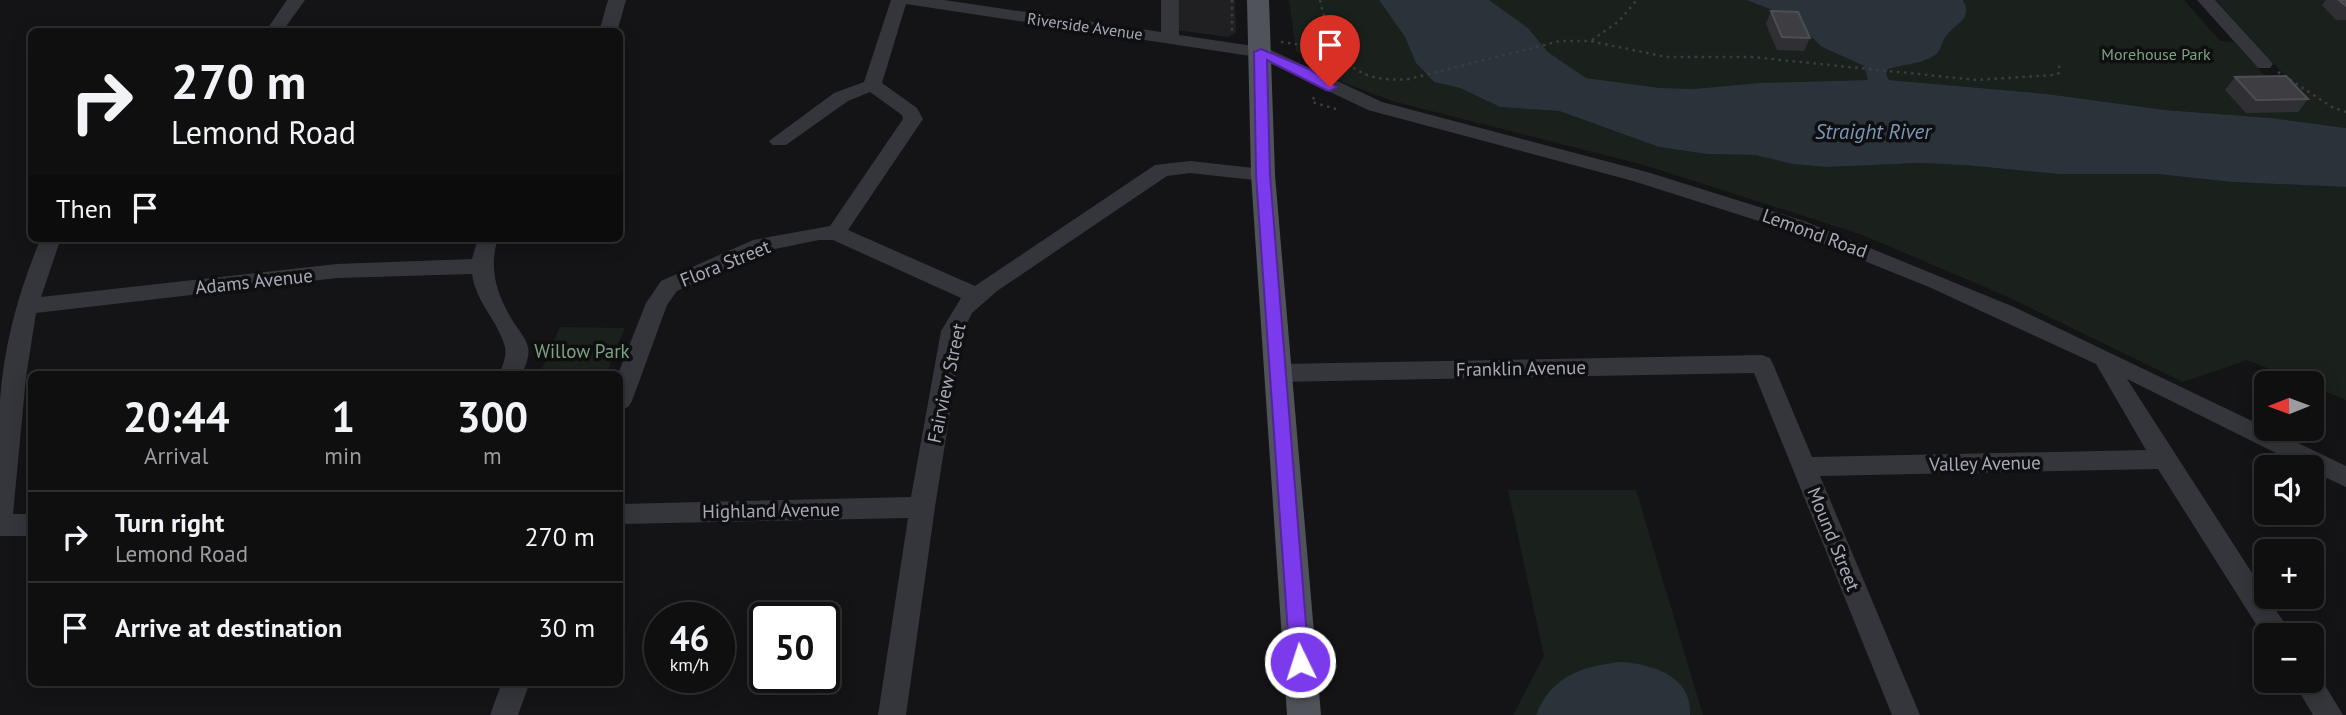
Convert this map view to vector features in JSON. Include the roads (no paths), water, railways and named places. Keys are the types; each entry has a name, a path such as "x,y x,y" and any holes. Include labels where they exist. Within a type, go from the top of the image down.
{"main road":[{"path":"1258,0 1263,175 1304,715"}],"street":[{"path":"276,28 296,0"},
{"path":"609,28 618,0"},
{"path":"872,85 895,10 901,0"},
{"name":"Riverside Avenue","path":"909,0 1261,52"},
{"path":"1170,0 1170,38"},
{"path":"2206,0 2264,64"},
{"name":"Lemond Road","path":"1261,52 1346,95 1375,106 1707,196 1795,225 1975,297 2346,477"},
{"path":"779,141 841,97 872,85"},
{"path":"872,85 910,112 913,119 836,233 976,296"},
{"name":"Fairview Street","path":"892,715 922,507 952,331 964,308 976,296 1162,170 1190,167 1263,175"},
{"name":"Flora Street","path":"623,393 657,303 669,286 760,245 819,233 836,233"},
{"path":"28,524 0,524 8,343 27,306 33,279 49,242"},
{"path":"487,242 481,267 485,286 516,345 517,356 512,371"},
{"name":"Adams Avenue","path":"27,306 337,271 481,267"},
{"path":"2105,359 2122,392 2270,623"},
{"name":"Franklin Avenue","path":"1279,373 1762,364"},
{"name":"Mound Street","path":"1762,364 1906,715"},
{"name":"Valley Avenue","path":"1804,467 2166,459"},
{"name":"Highland Avenue","path":"623,514 922,507"},
{"path":"504,715 515,686"},
{"path":"2315,693 2329,715"}],"water":[{"name":"Straight River","path":"1379,0 1489,0 1528,28 1548,52 1586,78 1660,88 1693,89 1759,83 1868,80 1864,66 1822,47 1791,17 1746,0 1963,0 1966,7 1965,16 1947,35 1938,53 1921,62 1888,69 1886,74 1889,80 2047,94 2165,110 2271,118 2346,128 2346,187 2233,182 2157,174 2059,174 1919,163 1827,167 1792,164 1755,155 1707,154 1659,147 1559,111 1500,107 1460,88 1434,82 1416,63 1405,37"},
{"path":"1618,662 1643,665 1677,681 1689,701 1690,715 1536,715 1550,691 1568,676 1591,667"}],"park label":[{"name":"Morehouse Park","path":"2156,54"},
{"name":"Willow Park","path":"582,351"}]}
